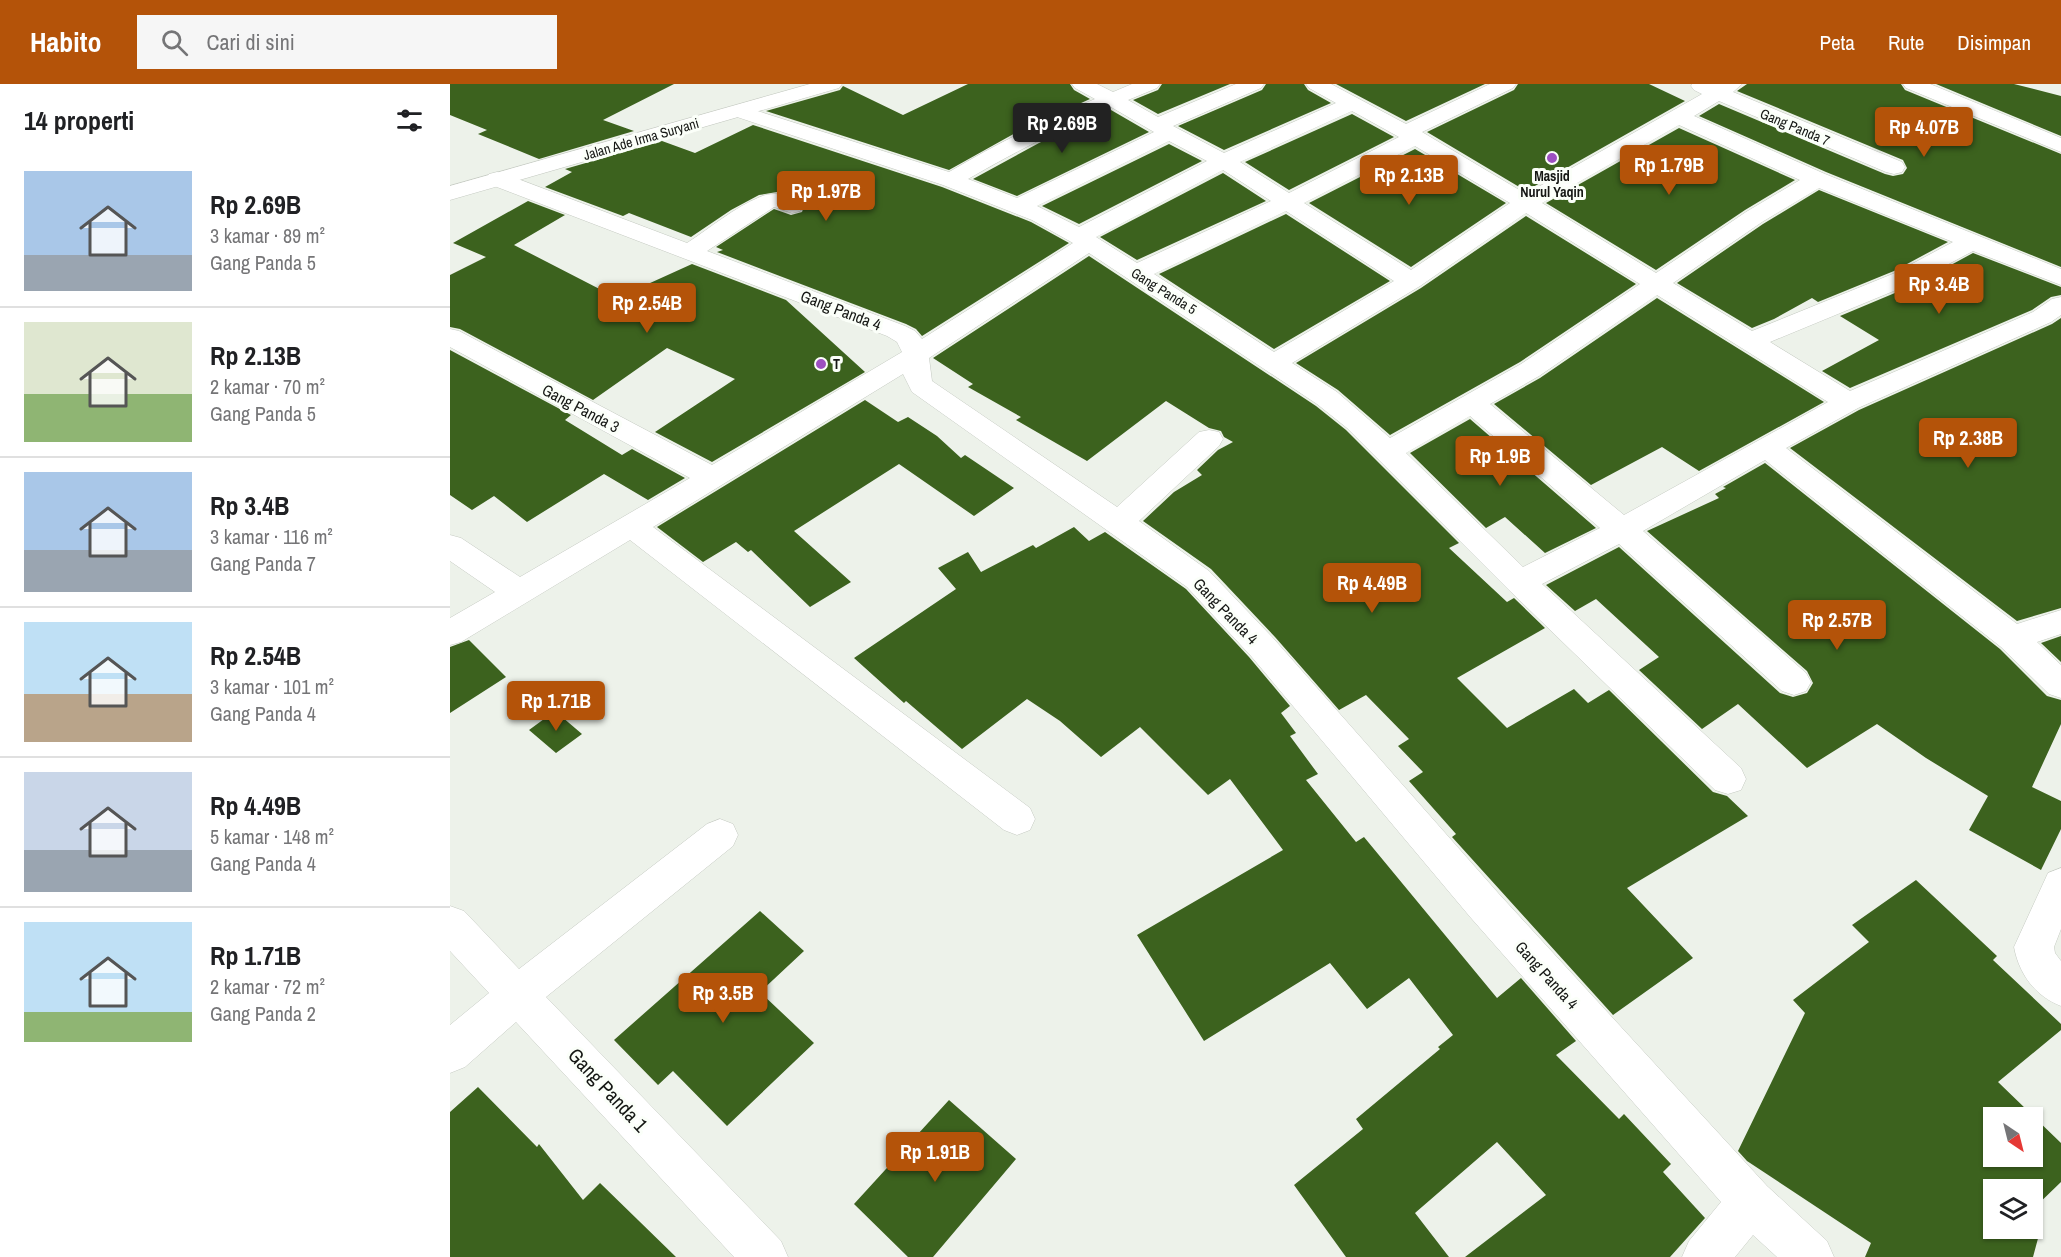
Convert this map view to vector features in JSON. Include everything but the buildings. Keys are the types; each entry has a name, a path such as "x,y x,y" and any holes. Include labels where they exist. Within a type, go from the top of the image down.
{"street":[{"name":"Jalan Ade Irma Suryani","path":"450,193 741,112 832,84"},
{"path":"1085,84 1224,162 1411,281"},
{"path":"951,180 1004,149 1150,84"},
{"path":"1195,84 1221,97"},
{"path":"1020,206 1221,97 1254,84"},
{"path":"1316,84 1410,135 1526,203 1848,402"},
{"path":"1136,273 1334,180 1410,135 1506,84"},
{"path":"1913,84 2061,146"},
{"path":"1274,363 1411,281 1526,203 1678,117 1715,87"},
{"name":"Gang Panda 7","path":"1715,87 1894,167"},
{"path":"450,633 713,478 917,354 1084,240 1224,162 1352,104"},
{"name":"Gang Panda 5","path":"741,112 951,180 1020,206 1084,240 1341,408 1728,779"},
{"path":"1678,117 1817,179 2061,278"},
{"name":"Gang Panda 4","path":"497,179 907,337 917,354 917,377 921,386 1198,579 1262,647 1492,915 1751,1202 1811,1257"},
{"path":"1387,452 1530,370 1656,282 1754,217 1817,179"},
{"path":"689,252 768,201 775,200 792,206"},
{"path":"1751,341 1904,278 1971,242"},
{"path":"1520,582 1622,530 1848,402 2042,317 2061,304"},
{"name":"Gang Panda 3","path":"450,337 713,478"},
{"path":"1473,404 1622,530 1794,682"},
{"path":"1119,522 1209,439"},
{"path":"1766,447 2012,638 2061,685"},
{"path":"632,526 1017,819"},
{"path":"450,546 519,592"},
{"path":"2012,638 2061,622"},
{"path":"450,1052 518,994 720,835"},
{"path":"2061,885 2034,947 2035,958 2044,972 2061,987"},
{"name":"Gang Panda 1","path":"450,924 765,1257"},
{"path":"1705,1257 1751,1202"}],"place":[{"name":"Masjid Nurul Yaqin","path":"1552,158"},
{"name":"T","path":"821,364"}]}
